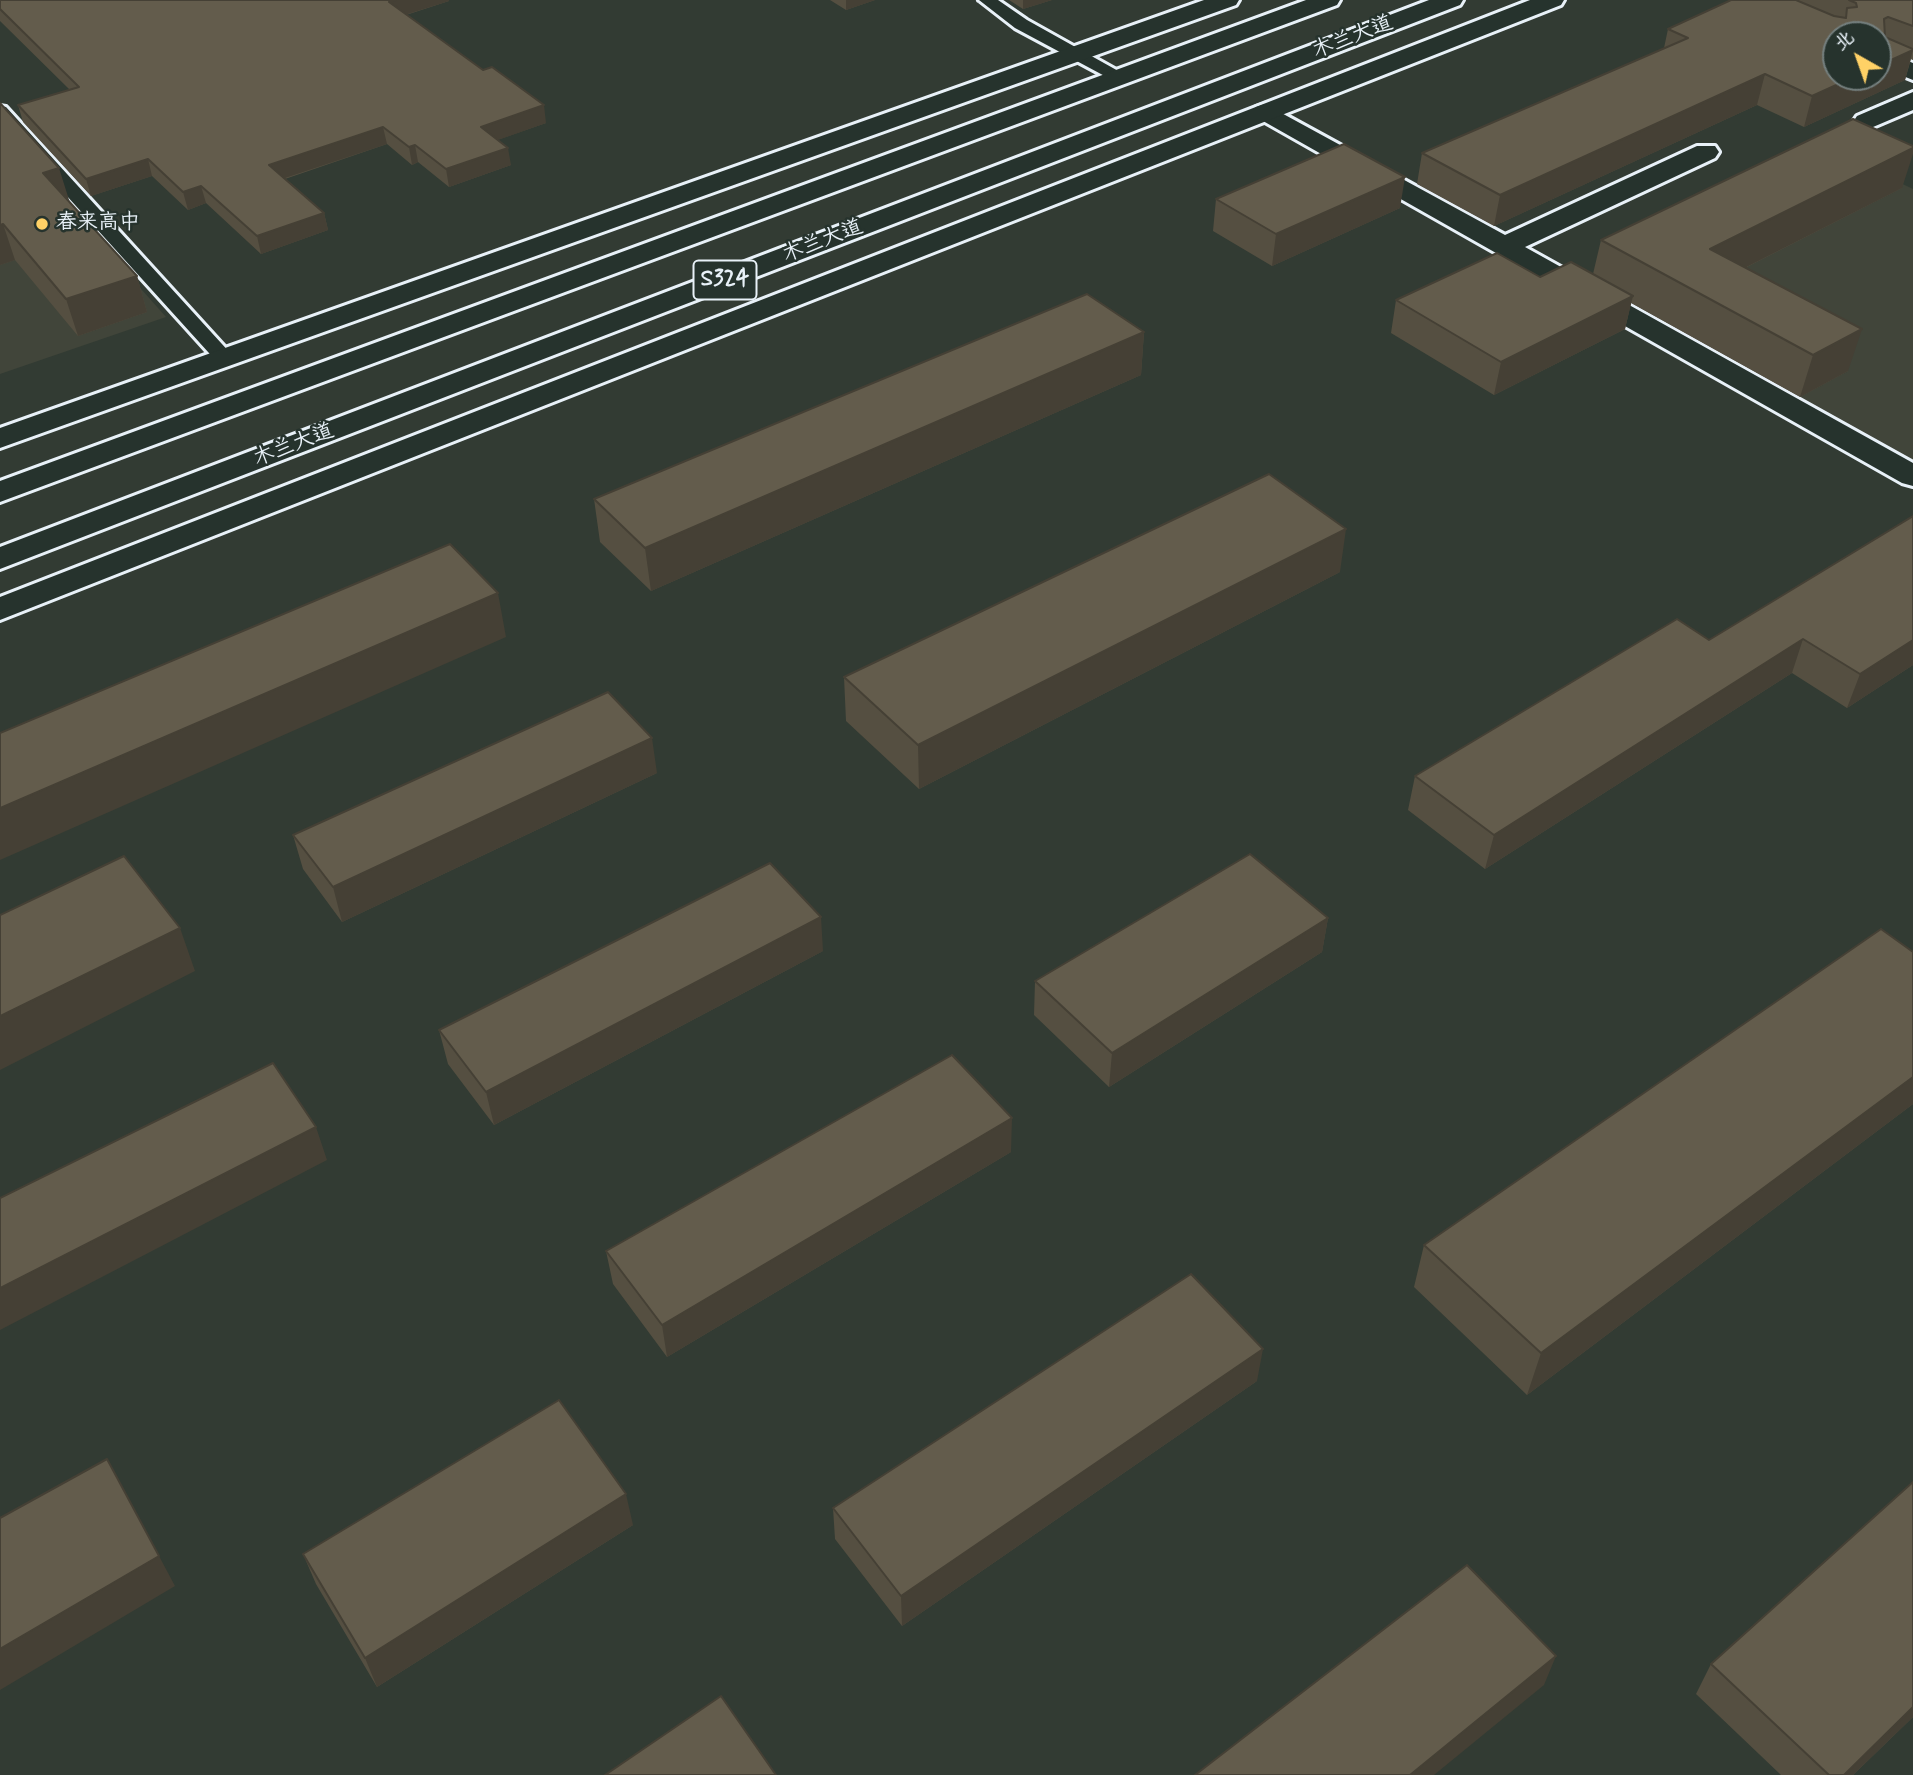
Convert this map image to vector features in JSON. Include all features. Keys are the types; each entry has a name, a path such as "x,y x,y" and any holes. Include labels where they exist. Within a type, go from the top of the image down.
{"main road":[{"path":"0,439 1227,0"},
{"name":"木兰大道","path":"0,492 1328,0"},
{"name":"木兰大道","path":"0,559 1451,0"},
{"path":"0,609 1552,0"},
{"path":"1892,63 1913,72"},
{"path":"1866,122 1913,100"},
{"path":"1265,112 1913,477"},
{"path":"1504,246 1706,152"}],"lane":[{"path":"988,0 1021,24 1119,77"},
{"path":"0,111 225,359"}],"shaded area":[{"name":"春来高中","path":"0,130 166,317 0,374"},
{"path":"1840,154 1913,189 1913,471 1578,284"}],"building":[{"path":"0,0 396,0 389,2 483,70 492,67 544,105 481,127 508,148 446,169 415,145 409,147 383,127 269,165 324,213 257,236 201,186 183,192 148,159 86,179 18,105 79,87 0,9"},
{"path":"1731,0 1796,0 1834,16 1846,18 1847,8 1857,7 1856,3 1849,0 1913,0 1913,26 1888,17 1884,21 1822,21 1823,91 1812,96 1765,74 1500,195 1422,153 1688,38 1668,29"},
{"path":"1892,40 1913,49 1892,60"},
{"path":"0,103 59,168 43,173 137,276 66,299 3,224 0,225"},
{"path":"1853,119 1913,148 1710,249 1862,329 1813,355 1601,240"},
{"path":"1344,144 1405,177 1276,234 1216,199"},
{"path":"1497,253 1540,277 1571,262 1633,296 1501,362 1396,300"},
{"path":"1087,294 1144,332 645,548 594,499"},
{"path":"1269,474 1346,529 918,745 844,677"},
{"path":"1913,516 1913,640 1860,674 1803,639 1494,835 1415,776 1677,619 1709,640"},
{"path":"450,544 498,593 0,808 0,733"},
{"path":"608,692 652,738 333,887 293,835"},
{"path":"1250,854 1328,918 1112,1053 1035,981"},
{"path":"124,856 180,928 0,1016 0,915"},
{"path":"770,863 821,917 486,1092 439,1030"},
{"path":"1881,929 1913,952 1913,1077 1541,1353 1424,1245"},
{"path":"952,1055 1012,1118 662,1325 606,1251"},
{"path":"273,1063 316,1127 0,1288 0,1198"},
{"path":"1191,1274 1263,1349 901,1596 833,1508"},
{"path":"559,1400 626,1494 365,1658 303,1554"},
{"path":"107,1459 159,1556 0,1649 0,1518"},
{"path":"1913,1482 1913,1707 1844,1775 1829,1775 1711,1664"},
{"path":"1467,1565 1556,1656 1410,1775 1195,1775"},
{"path":"721,1696 776,1775 605,1775"}],"place":[{"name":"春来高中","path":"42,224"}]}
